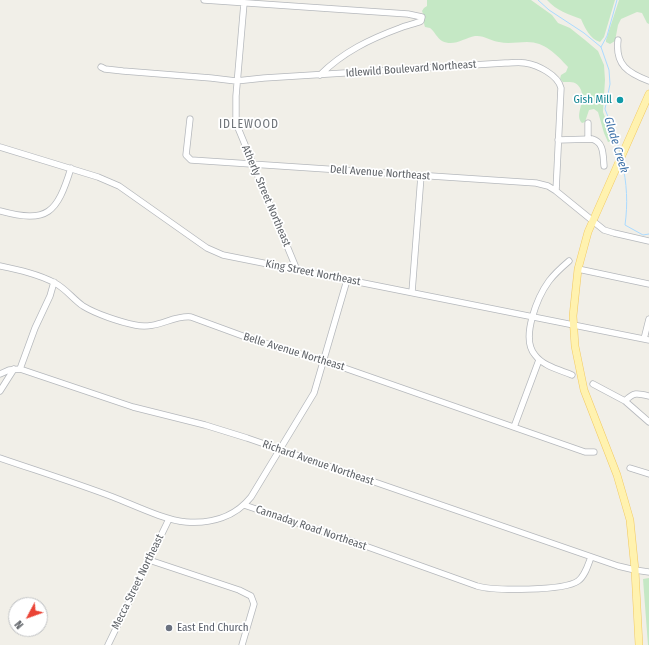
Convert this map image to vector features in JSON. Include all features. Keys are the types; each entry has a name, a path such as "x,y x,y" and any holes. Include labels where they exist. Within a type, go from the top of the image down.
{"main road":[{"path":"639,645 632,533 627,505 584,390 577,362 573,325 574,296 583,248 593,221 649,94"}],"street":[{"path":"204,0 417,15 422,17 421,21 388,33 346,53 320,75"},
{"name":"Atherly Street Northeast","path":"244,3 235,112 236,123 298,270"},
{"path":"618,40 617,49 622,64 633,75 649,81"},
{"name":"Idlewild Boulevard Northeast","path":"102,67 105,69 123,71 238,81 264,78 505,63 529,64 548,73 560,84 561,101 556,191"},
{"name":"Dell Avenue Northeast","path":"190,119 186,155 191,160 536,183 548,186 556,191"},
{"path":"588,123 588,139"},
{"path":"558,140 596,140 601,144 604,166"},
{"name":"King Street Northeast","path":"0,147 71,168 119,186 196,242 215,252 646,340"},
{"path":"0,211 29,217 42,214 49,210 60,200 71,168"},
{"path":"412,292 421,176"},
{"path":"556,191 604,230 614,234 649,241"},
{"path":"569,261 545,286 537,302 529,335 532,352 540,360 572,375"},
{"name":"Belle Avenue Northeast","path":"0,266 31,273 54,282 90,310 128,323 140,326 152,326 182,317 191,317 251,340 323,361 585,452 594,452"},
{"path":"578,269 649,284"},
{"path":"244,505 251,497 311,399 347,280"},
{"path":"0,391 17,369 50,296 54,282"},
{"path":"646,340 649,319"},
{"path":"514,427 535,369 540,360"},
{"path":"0,374 17,369"},
{"name":"Richard Avenue Northeast","path":"17,369 121,404 226,431 591,557 635,570 649,572"},
{"path":"593,384 625,401 649,422"},
{"path":"625,401 633,394 637,393 649,396"},
{"name":"Cannaday Road Northeast","path":"0,458 112,497 169,519 187,522 217,519 233,514 244,505 477,586 488,588 518,589 570,586 582,577 591,557"},
{"path":"630,468 649,474"},
{"name":"Mecca Street Northeast","path":"108,645 169,519"},
{"path":"149,560 248,594 254,601 242,645"}],"green space":[{"path":"427,0 531,0 552,15 558,23 570,28 598,51 604,65 605,80 603,112 613,141 608,142 598,112 594,109 589,110 585,122 582,123 579,116 582,99 581,90 576,84 572,82 563,82 560,79 561,75 566,72 568,67 545,46 527,42 502,43 478,36 455,43 446,43 442,41 430,28 425,27 422,11 427,6"},
{"path":"547,0 615,0 604,37 600,42 596,41 591,36 581,19 559,10"},
{"path":"619,0 649,0 649,24 642,13 637,12 621,19 618,25 615,41 610,44 606,42 606,40"},
{"path":"649,578 649,645 648,645 643,579"}],"waterway":[{"name":"Glade Creek","path":"538,0 549,10 584,33 601,47 609,70 610,84 605,109 620,153"},
{"path":"601,47 607,36 617,0"},
{"name":"Glade Creek","path":"622,162 626,194 625,225 643,235 649,234"}],"place":[{"name":"Gish Mill","path":"620,100"},
{"name":"East End Church","path":"169,628"}],"district":[{"name":"IDLEWOOD","path":"249,125"}]}
